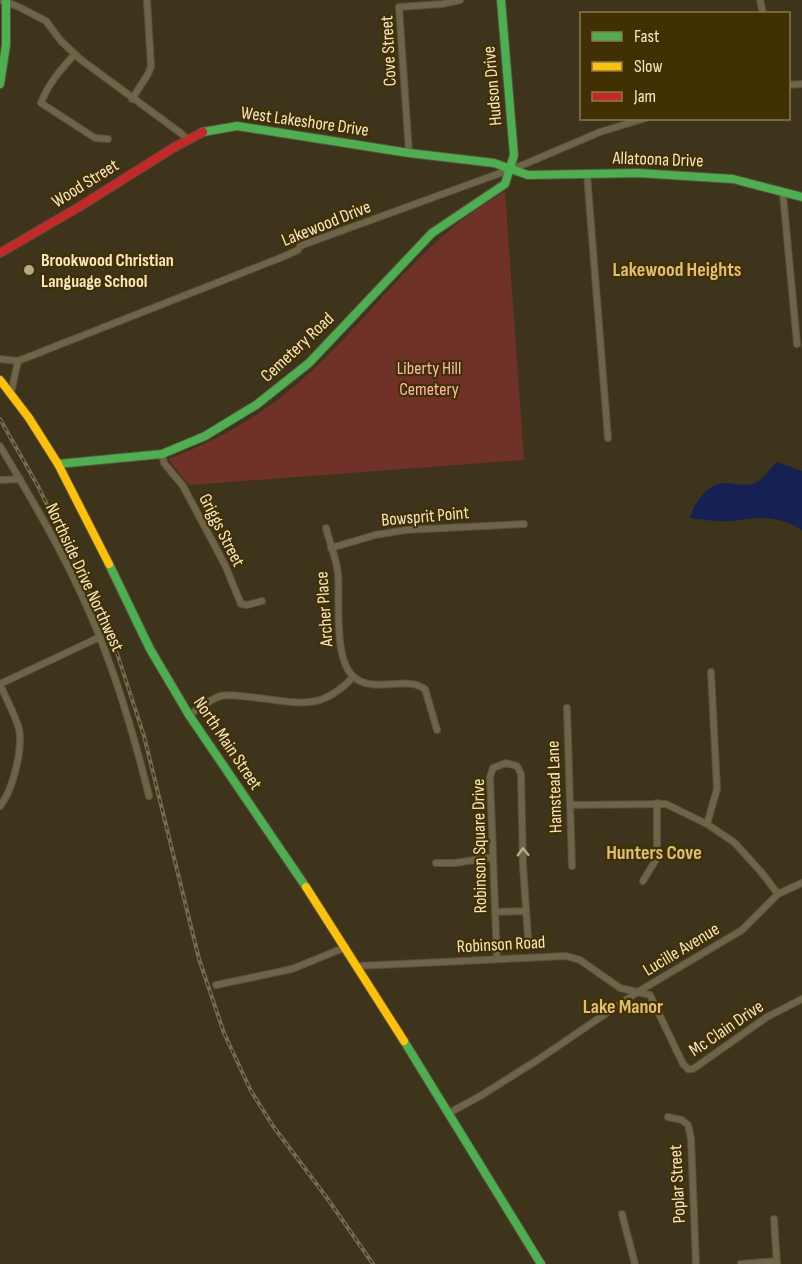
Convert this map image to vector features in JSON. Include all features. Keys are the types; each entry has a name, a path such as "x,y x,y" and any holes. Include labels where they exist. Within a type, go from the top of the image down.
{"street":[{"path":"132,99 151,66 147,0"},
{"name":"Cove Street","path":"409,153 399,7 442,4 458,0"},
{"name":"Hudson Drive","path":"501,0 514,155 511,169"},
{"path":"0,84 5,59 4,1 46,21 61,41 75,54 188,140"},
{"path":"75,54 58,71 41,103 95,138 108,139"},
{"name":"Lakewood Drive","path":"18,362 285,256 298,250 300,246 511,169 600,132 639,120"},
{"name":"West Lakeshore Drive","path":"188,140 204,132 237,126 409,153 494,163 511,169"},
{"name":"Wood Street","path":"0,253 188,140"},
{"name":"Allatoona Drive","path":"511,169 528,175 638,173 733,179 783,194 802,197"},
{"name":"Cemetery Road","path":"58,464 162,454 205,436 256,405 280,388 328,343 432,233 505,184 511,169"},
{"path":"587,174 608,438"},
{"path":"783,194 797,344"},
{"path":"0,359 18,362 11,393"},
{"name":"North Main Street","path":"0,380 58,464 150,649 189,716 346,947 541,1264"},
{"name":"Northside Drive Northwest","path":"0,446 74,580 100,637 132,728 149,796"},
{"name":"Griggs Street","path":"162,454 164,463 183,486 225,565 241,604 247,605 262,601"},
{"path":"0,480 20,479"},
{"name":"Bowsprit Point","path":"332,548 375,535 406,530 524,524"},
{"name":"Archer Place","path":"326,528 338,570 342,655 353,677"},
{"path":"0,806 6,799 12,784 20,740 17,723 0,684 100,637"},
{"path":"707,824 717,789 711,672"},
{"path":"189,716 210,700 220,696 234,695 311,703 324,700 340,691 353,677 378,685 414,683 425,689 437,730"},
{"name":"Hamstead Lane","path":"567,708 572,866"},
{"name":"Robinson Square Drive","path":"497,959 490,777 493,768 506,763 517,766 521,774 526,910"},
{"path":"643,881 657,858 657,803"},
{"path":"570,805 666,804 707,824 735,843 778,894"},
{"path":"436,863 456,863 493,857"},
{"name":"Lucille Avenue","path":"449,1113 539,1059 636,993 742,930 778,894 802,883"},
{"path":"495,912 526,910 528,937"},
{"path":"216,985 292,969 346,947"},
{"name":"Robinson Road","path":"358,966 566,956 580,960 620,988 636,993"},
{"name":"Mc Clain Drive","path":"636,993 650,995 683,1064 688,1069 695,1069 767,1017 802,999"},
{"name":"Poplar Street","path":"668,1117 681,1120 688,1125 691,1138 696,1264"},
{"path":"622,1214 635,1264"},
{"path":"741,1264 777,1263 774,1219"}],"green space":[{"name":"Liberty Hill Cemetery","path":"505,191 524,460 189,485 168,459 227,432 282,397 333,350 437,241"}],"water":[{"path":"777,462 802,471 802,530 769,518 722,521 690,518 697,502 709,489 723,483 752,484 763,478"}],"railway":[{"path":"0,419 39,488 113,641 144,736 199,959 224,1033 251,1091 273,1126 373,1264"}],"traffic: fast":[{"path":"0,84 6,45 6,0"},
{"path":"58,464 162,454 205,436 256,405 309,363 432,233 505,184 514,155 501,0"},
{"path":"203,132 237,126 409,153 494,163 528,175 638,173 733,179 802,197"},
{"path":"109,564 150,649 189,715 306,887"},
{"path":"404,1041 541,1264"}],"traffic: slow":[{"path":"0,380 29,418 58,464 109,564"},
{"path":"306,887 404,1041"}],"traffic: jam":[{"path":"0,253 203,132"}],"place":[{"name":"Brookwood Christian Language School","path":"29,270"}],"district":[{"name":"Lakewood Heights","path":"677,269"},
{"name":"Hunters Cove","path":"654,852"},
{"name":"Lake Manor","path":"623,1006"}]}
